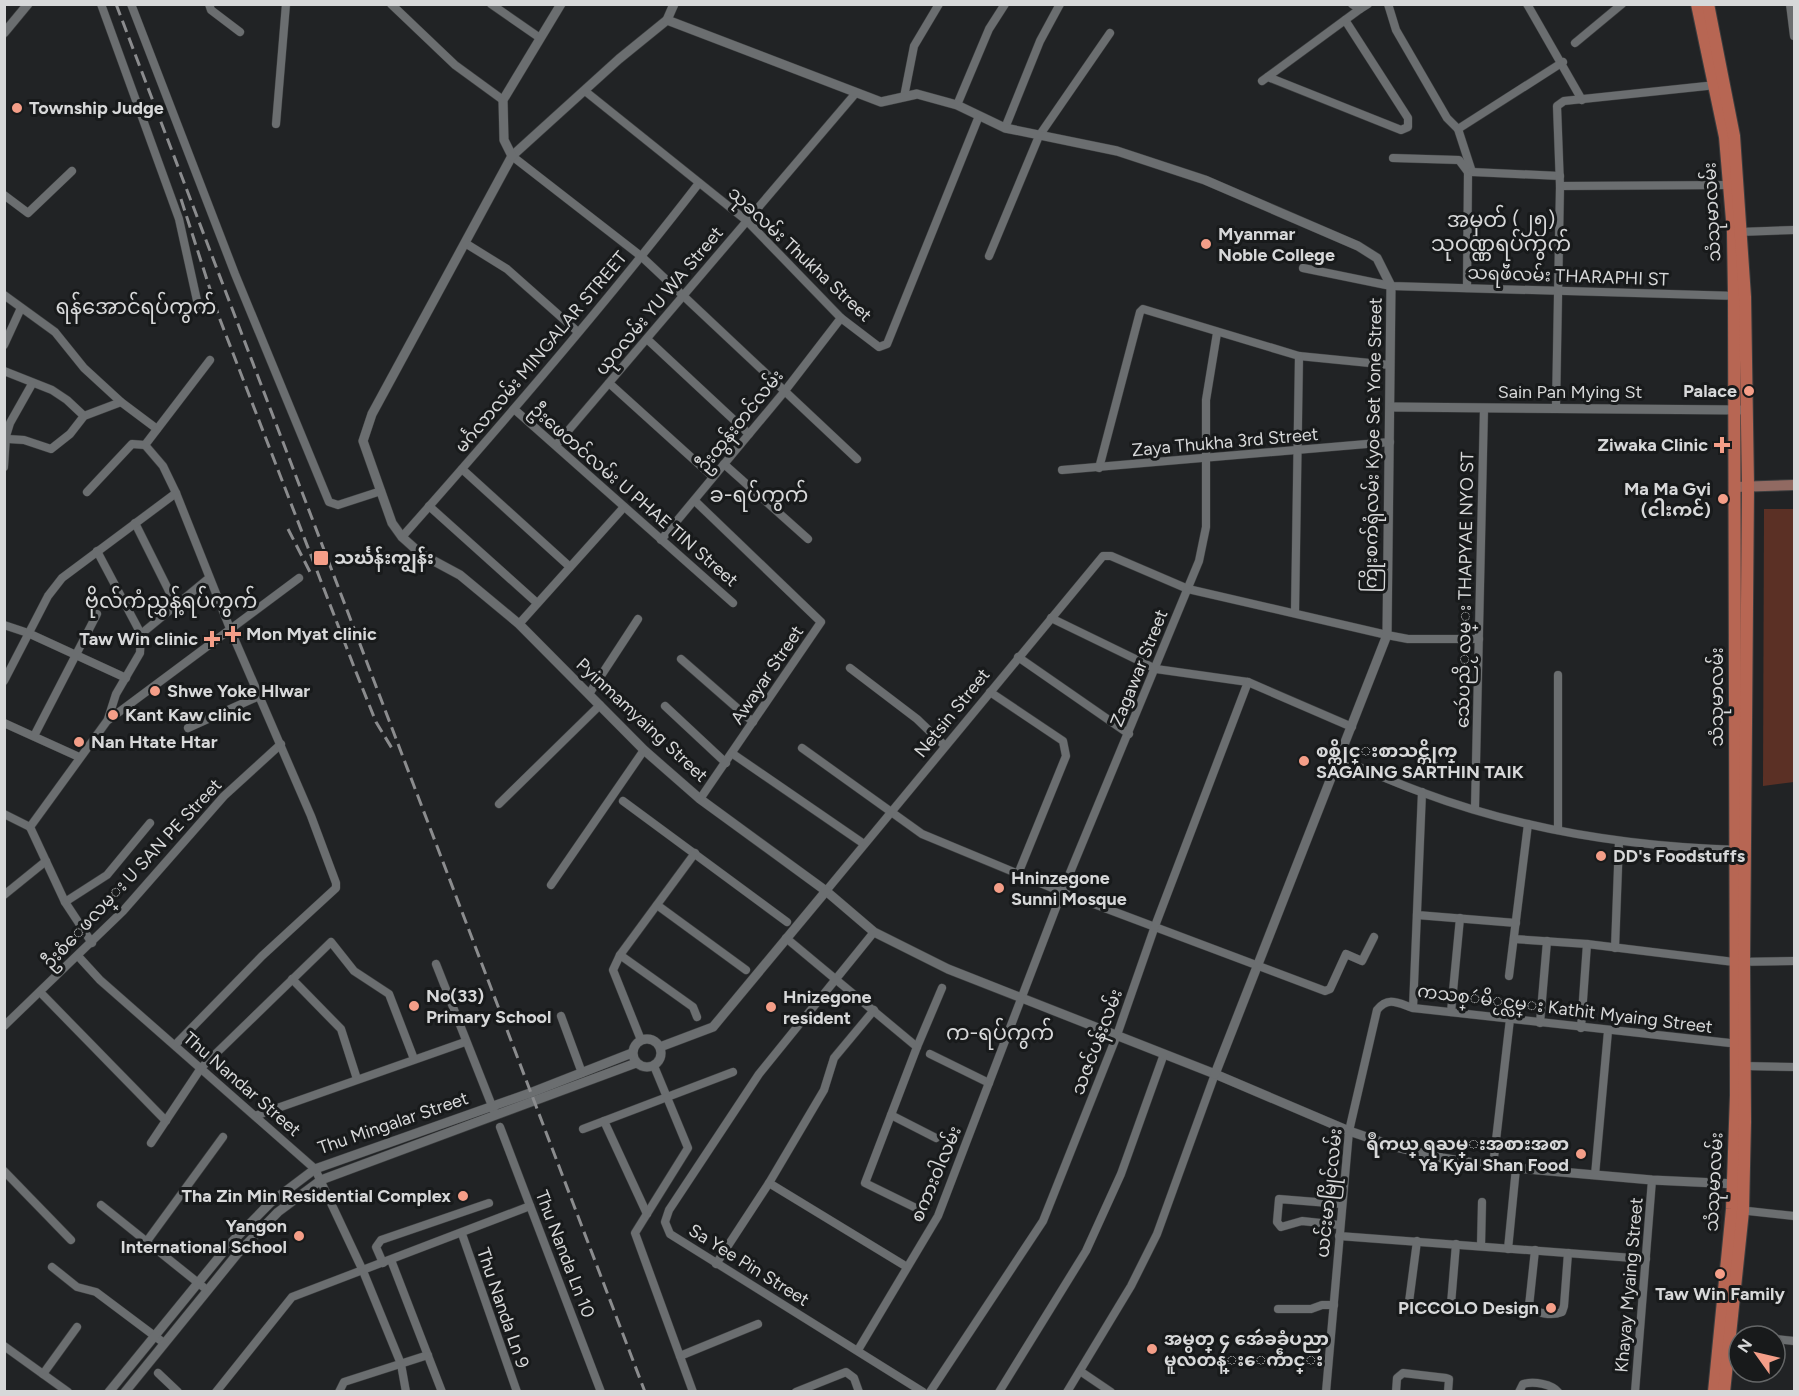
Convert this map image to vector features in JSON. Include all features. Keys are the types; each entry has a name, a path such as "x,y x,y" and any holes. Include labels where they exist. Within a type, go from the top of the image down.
{"main road":[{"name":"သံသုမာလမ်း","path":"1697,4 1721,84"},
{"name":"သံသုမာလမ်း","path":"1708,4 1735,185 1740,296 1741,410 1748,486 1740,850 1741,1044 1738,1185 1731,1324"},
{"name":"သံသုမာလမ်း","path":"1740,850 1735,487 1741,410"},
{"path":"1735,487 1794,485"},
{"name":"သံသုမာလမ်း","path":"1714,1392 1727,1346"},
{"name":"သံသုမာလမ်း","path":"1724,1392 1727,1364"}],"street":[{"path":"4,33 28,4"},
{"path":"101,4 179,219 198,305"},
{"path":"131,4 236,274 329,502 338,505 381,491"},
{"path":"208,4 211,10 240,32"},
{"path":"276,123 286,4"},
{"path":"391,4 455,65 503,100"},
{"path":"490,4 540,38"},
{"path":"561,4 503,100 504,140 512,156 642,257 857,459"},
{"path":"578,332 507,269 465,243 512,156 667,20 674,4"},
{"path":"904,97 914,46 939,4"},
{"path":"957,105 989,29 1005,4"},
{"path":"1005,128 1040,41 1060,4"},
{"path":"1352,4 1360,9"},
{"path":"1344,21 1408,118 1408,127 1401,130 1265,79 1360,9 1368,4"},
{"path":"1388,4 1396,30 1447,118 1458,129 1470,172 1467,288"},
{"path":"1527,4 1563,62 1582,100"},
{"path":"1575,43 1623,4"},
{"path":"1790,4 1794,36"},
{"name":"ကြိုးစက်ရုံလမ်း Kyoe Set Yone Street","path":"667,20 803,70 855,94 881,102 917,94 957,105 1005,128 1116,151 1219,186 1358,246 1377,258 1391,286 1392,407 1387,635 1215,1074"},
{"path":"989,256 1039,135 1110,33"},
{"path":"1458,129 1563,62"},
{"path":"1556,407 1560,186 1557,106 1564,101 1721,84"},
{"name":"သုခလမ်း Thukha Street","path":"585,91 747,221 841,318 879,347 887,344 980,116"},
{"name":"ယုဝလမ်း YU WA Street","path":"556,445 855,94"},
{"path":"1393,158 1459,160 1470,172 1560,176"},
{"path":"4,195 28,213 72,171"},
{"name":"မင်္ဂလာလမ်း MINGALAR STREET","path":"402,537 642,257 699,183"},
{"path":"1560,186 1735,185"},
{"path":"1738,232 1794,230"},
{"name":"Pyinmamyaing Street","path":"465,243 372,414 363,441 392,523 402,537 421,554 460,576 519,624 644,750 700,798 826,891 874,932 938,965 1021,1000 1215,1074 1349,1131 1442,1158 1493,1166 1738,1185"},
{"name":"သရဖီလမ်း THARAPHI ST","path":"1303,268 1391,286 1740,296"},
{"path":"4,295 55,332 84,368 121,402 157,429"},
{"path":"4,345 21,308"},
{"path":"1099,468 1140,312 1143,309 1299,356 1390,365"},
{"name":"ဦးထွန်းတင်လမ်း","path":"661,540 784,392 841,318"},
{"name":"Zagawar Street","path":"1021,1000 1062,892 1199,561 1206,527 1208,459 1206,400 1217,333"},
{"path":"647,339 749,434"},
{"path":"1295,613 1299,356"},
{"path":"145,445 210,360"},
{"path":"4,371 52,390 84,416"},
{"path":"609,383 713,477"},
{"path":"4,467 10,423 32,384"},
{"path":"8,439 51,449 70,434 84,416 121,402"},
{"name":"Sain Pan Mying St","path":"1392,407 1741,410"},
{"name":"သေဴပညိႂလမ္း THAPYAE NYO ST","path":"1475,808 1484,408"},
{"name":"ဦးဖေတင်လမ်း U PHAE TIN Street","path":"514,409 733,603"},
{"name":"Zaya Thukha 3rd Street","path":"1062,470 1390,442"},
{"path":"87,492 132,444 145,445 163,466 231,631 281,744 335,879 336,888 262,956 175,1045"},
{"path":"724,464 808,539"},
{"path":"462,469 570,567"},
{"path":"4,681 48,596 62,578 176,493"},
{"name":"Awayar Street","path":"695,501 821,622 733,754 700,798"},
{"path":"429,506 537,603"},
{"path":"519,624 624,507"},
{"path":"135,523 176,605"},
{"path":"30,827 107,721 140,653 141,634 97,551"},
{"name":"Netsin Street","path":"826,891 1103,556 1111,556 1188,589"},
{"path":"141,634 209,578"},
{"path":"107,721 231,631 299,578"},
{"path":"1188,589 1408,639 1479,639"},
{"path":"34,736 97,614"},
{"path":"1052,618 1156,669 1248,682 1352,727"},
{"path":"589,694 638,619"},
{"path":"4,625 77,654 126,678"},
{"path":"1018,657 1129,734"},
{"path":"681,659 753,723"},
{"path":"850,668 916,719 945,746"},
{"path":"1558,675 1558,830"},
{"name":"သဇင်ပန်းလမ်း","path":"930,1392 1043,1221 1117,1035 1155,926 1248,682"},
{"path":"990,692 1063,741 1066,748 1066,756 1018,874"},
{"path":"188,729 259,696"},
{"path":"498,804 600,705"},
{"path":"665,706 726,763"},
{"path":"4,723 79,757"},
{"name":"ဦးစံေဖလမ္း U SAN PE Street","path":"4,1026 92,943 224,796 281,744"},
{"path":"802,748 922,834 1062,892 1329,992 1346,954 1362,961 1374,937"},
{"path":"551,885 644,750"},
{"path":"733,754 864,844"},
{"path":"1340,759 1422,792 1528,824 1619,841 1740,850"},
{"path":"1413,1008 1422,792"},
{"path":"623,801 787,922"},
{"path":"4,814 30,827 66,902 92,943"},
{"path":"66,902 107,875 150,823"},
{"path":"1509,976 1528,824"},
{"path":"1615,948 1619,841"},
{"path":"641,1040 613,970 620,955 695,853"},
{"path":"4,895 46,861"},
{"path":"660,1047 713,1027 826,891"},
{"path":"657,905 746,970"},
{"path":"1417,915 1516,923"},
{"path":"1451,1012 1460,918"},
{"path":"835,978 874,932"},
{"path":"786,938 917,1047"},
{"path":"1514,939 1587,944 1739,962 1794,961"},
{"path":"1540,1023 1547,941"},
{"path":"151,1143 201,1068 328,943 334,943 354,971 389,994 414,1059"},
{"path":"1581,1028 1587,944"},
{"path":"620,955 693,1007 697,1017"},
{"name":"Thu Nandar Street","path":"78,956 100,980 315,1168 363,1271 401,1364 406,1392"},
{"path":"436,964 496,1117"},
{"name":"Sa Yee Pin Street","path":"835,978 759,1074 669,1210 665,1222 670,1234 923,1392"},
{"path":"292,979 341,1029 357,1079"},
{"path":"918,1209 865,1183 942,988"},
{"path":"40,992 166,1121"},
{"name":"စကားဝါလမ်း","path":"858,1350 938,1216 1021,1000"},
{"name":"ကသစ္ဴမိႂင္လမ္း Kathit Myaing Street","path":"1383,1003 1391,1000 1413,1008 1741,1044"},
{"name":"ယင်းမာမြိုင်လမ်း","path":"1326,1392 1349,1131 1377,1010 1383,1003"},
{"path":"716,1264 769,1183 824,1089 834,1058 874,1010"},
{"path":"561,1016 582,1073"},
{"path":"1493,1166 1510,1019"},
{"path":"1595,1175 1608,1031"},
{"path":"641,1040 654,1041 660,1047 661,1056 654,1066 645,1068 634,1058 634,1045 641,1040"},
{"path":"255,1116 465,1042"},
{"path":"930,1054 989,1083"},
{"path":"999,1392 1086,1251 1121,1174 1164,1054"},
{"name":"Thu Mingalar Street","path":"109,1392 229,1245 258,1216 315,1168 582,1073 634,1058"},
{"name":"Thu Mingalar Street","path":"125,1392 238,1253 265,1225 321,1180 496,1117 634,1058"},
{"path":"654,1066 688,1148 635,1233 693,1392"},
{"path":"1740,1066 1794,1067"},
{"path":"583,1128 733,1072"},
{"path":"1068,1392 1131,1286 1157,1234 1215,1074"},
{"path":"891,1115 936,1138"},
{"path":"604,1121 646,1214"},
{"name":"Thu Nanda Ln 10","path":"500,1127 601,1392"},
{"path":"147,1241 223,1137"},
{"path":"1508,1249 1516,1168"},
{"path":"4,1171 71,1240"},
{"name":"Khayay Myaing Street","path":"1635,1392 1652,1180"},
{"path":"769,1183 907,1267"},
{"path":"1339,1225 1302,1221 1281,1227 1277,1222 1280,1198 1341,1204"},
{"path":"1481,1246 1482,1202"},
{"path":"442,1392 387,1262 376,1247 381,1240 489,1203"},
{"path":"101,1205 207,1290"},
{"path":"216,1392 292,1297 462,1234 530,1206"},
{"path":"1737,1210 1794,1216"},
{"path":"258,1216 265,1225"},
{"name":"Thu Nanda Ln 9","path":"462,1234 517,1392"},
{"path":"1339,1236 1646,1259"},
{"path":"1417,1241 1409,1302 1416,1307 1447,1310 1451,1304 1456,1244"},
{"path":"229,1245 238,1253"},
{"path":"1535,1250 1529,1306 1536,1312 1558,1314 1562,1312 1568,1253"},
{"path":"52,1267 77,1287 96,1292 164,1343"},
{"path":"1278,1309 1311,1309 1322,1305 1334,1305"},
{"path":"680,1356 758,1324"},
{"path":"43,1374 77,1326"},
{"path":"4,1346 68,1392"},
{"path":"339,1392 344,1382 428,1355"},
{"path":"135,1360 144,1368"},
{"path":"1080,1371 1111,1392"},
{"path":"796,1392 846,1372 854,1378 859,1392"},
{"path":"1396,1392 1397,1378 1403,1373 1449,1379 1448,1392"},
{"path":"158,1374 178,1392"},
{"path":"1518,1392 1523,1384 1529,1382 1551,1386 1558,1392"}],"shaded area":[{"path":"1764,509 1794,509 1794,782 1763,786"}],"railway":[{"path":"116,4 645,1392"},
{"path":"181,199 219,317 376,722 393,750"},
{"path":"288,529 310,572"}],"place":[{"name":"Township Judge","path":"17,108"},
{"name":"Myanmar Noble College","path":"1206,244"},
{"name":"Palace","path":"1749,391"},
{"name":"Ziwaka Clinic","path":"1722,445"},
{"name":"Ma Ma Gyi (ငါးကင်)","path":"1723,499"},
{"name":"သင်္ဃန်းကျွန်း","path":"321,558"},
{"name":"Mon Myat clinic","path":"233,634"},
{"name":"Taw Win clinic","path":"212,639"},
{"name":"Shwe Yoke Hlwar","path":"155,691"},
{"name":"Kant Kaw clinic","path":"113,715"},
{"name":"Nan Htate Htar","path":"79,742"},
{"name":"စစ္ကိုင္းစာသင္တိုက္ SAGAING SARTHIN TAIK","path":"1304,761"},
{"name":"DD's Foodstuffs","path":"1601,856"},
{"name":"Hninzegone Sunni Mosque","path":"999,888"},
{"name":"No(33) Primary School","path":"414,1006"},
{"name":"Hnizegone resident","path":"771,1007"},
{"name":"ရဳကယ္ ရႀမ္းအစားအစာ Ya Kyal Shan Food","path":"1581,1154"},
{"name":"Tha Zin Min Residential Complex","path":"463,1196"},
{"name":"Yangon International School","path":"299,1236"},
{"name":"Taw Win Family","path":"1720,1274"},
{"name":"PICCOLO Design","path":"1551,1308"},
{"name":"အမွတ္ ၄ အေဴခခံပညာ မူလတန္းေကဵာင္း","path":"1152,1349"}],"district":[{"name":"အမှတ် (၂၅) သုဝဏ္ဏရပ်ကွက်","path":"1501,231"},
{"name":"ရန်အောင်ရပ်ကွက်","path":"136,306"},
{"name":"ခ-ရပ်ကွက်","path":"759,494"},
{"name":"ဗိုလ်ကံညွှန့်ရပ်ကွက်","path":"171,600"},
{"name":"က-ရပ်ကွက်","path":"1000,1032"}]}
